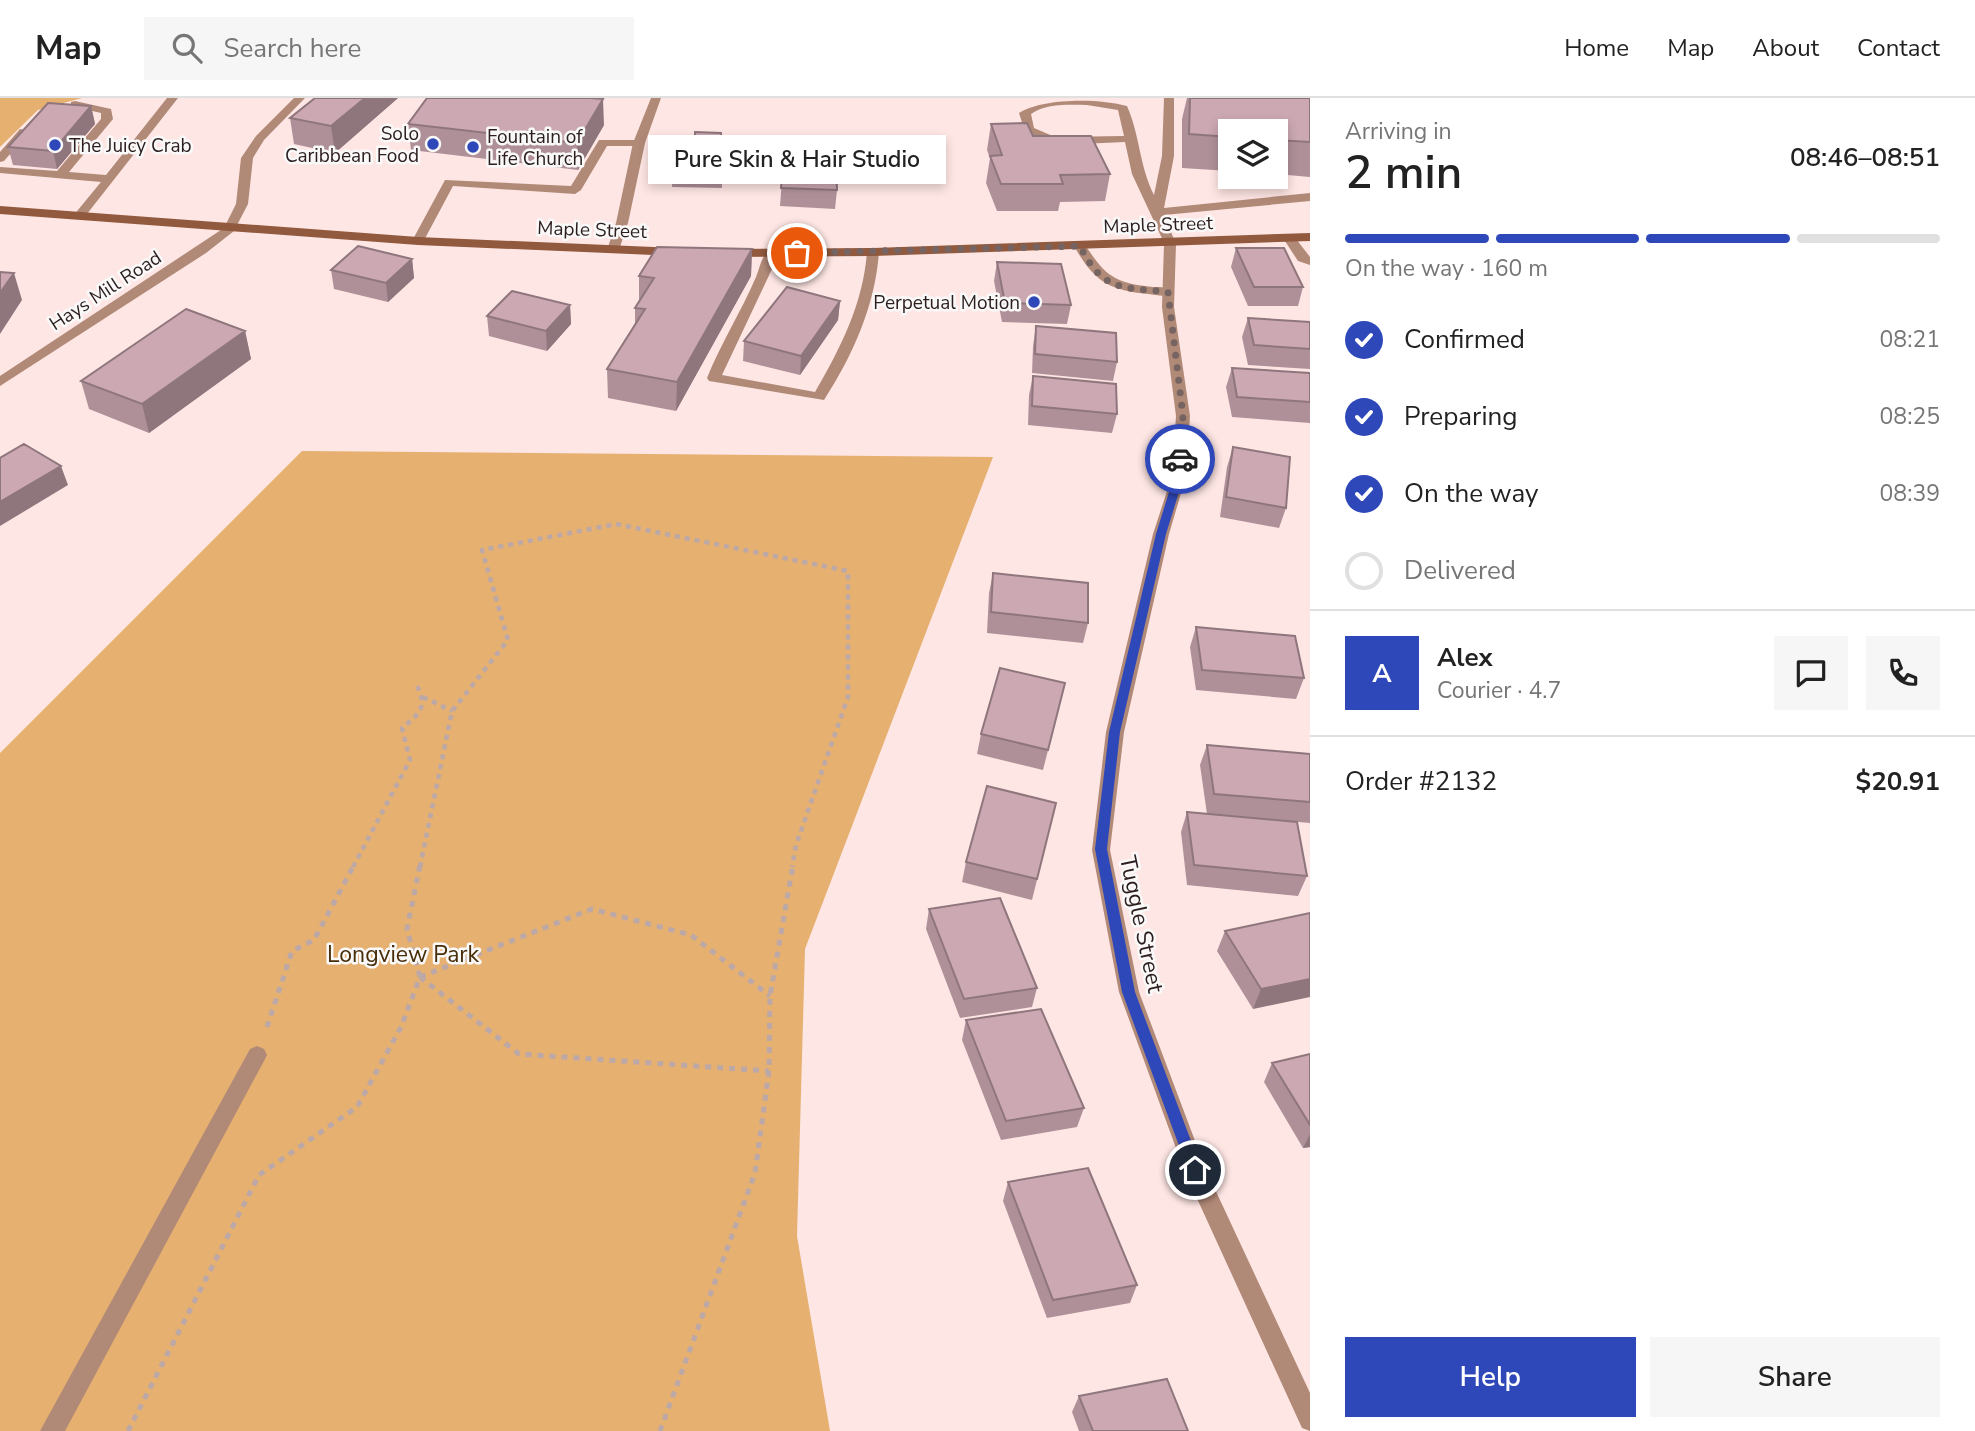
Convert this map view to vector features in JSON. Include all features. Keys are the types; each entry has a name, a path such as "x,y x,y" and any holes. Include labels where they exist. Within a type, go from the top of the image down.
{"main road":[{"name":"Maple Street","path":"0,210 418,241 691,252"},
{"name":"Maple Street","path":"717,253 1170,244 1310,237"}],"street":[{"path":"79,216 173,98"},
{"path":"230,228 242,204 247,158 260,138 300,98"},
{"path":"613,250 622,223 639,143 656,98"},
{"path":"1157,212 1168,156 1169,98"},
{"path":"1132,139 1042,138 1029,130 1025,113 1037,105 1104,101 1123,108 1132,139 1138,174 1170,244"},
{"path":"60,175 107,119 107,111 74,103"},
{"path":"0,159 36,117"},
{"path":"418,241 449,183 575,190 603,142 639,143"},
{"path":"0,170 109,179"},
{"path":"1157,212 1310,197"},
{"name":"Hays Mill Road","path":"0,382 202,250 230,228"},
{"path":"1289,238 1304,261 1310,261"},
{"name":"Tuggle Street","path":"1170,244 1168,292 1183,416 1179,476 1161,534 1115,732 1101,849 1129,992 1195,1170 1310,1420"},
{"path":"1080,246 1092,270 1116,286 1168,292"},
{"path":"771,253 727,343 714,378 819,397 850,344 867,303 873,252"},
{"path":"52,1431 257,1055"}],"path":[{"path":"128,1431 259,1175 357,1107 401,1027 420,977 407,929 452,711 508,640 482,550 616,524 848,571 849,696 796,845 771,996 769,1071 755,1173 660,1431"},
{"path":"415,682 423,696 452,711"},
{"path":"257,1055 292,951 314,940 410,760 402,728 420,713 423,696"},
{"path":"420,977 592,909 691,934 771,996"},
{"path":"420,977 519,1054 769,1071"}],"green space":[{"path":"0,98 82,98 38,110 0,147"},
{"name":"Longview Park","path":"302,451 993,457 805,949 797,1236 830,1431 0,1431 0,753"}],"building":[{"path":"315,98 365,98 331,126 290,118"},
{"path":"427,98 603,99 577,143 408,124"},
{"path":"1190,98 1310,98 1310,142 1288,141 1288,119 1218,119 1218,136 1189,134"},
{"path":"48,103 91,106 53,151 8,147"},
{"path":"1027,123 1033,136 1091,136 1110,174 1060,175 1063,184 1001,184 990,156 1002,155 991,124"},
{"path":"695,132 721,133 722,170 673,169 673,151 695,151"},
{"path":"785,141 836,144 837,190 781,188"},
{"path":"358,246 412,259 386,283 331,270"},
{"path":"657,247 752,249 677,382 607,369 645,309 635,308 654,278 639,276"},
{"path":"1236,248 1284,248 1303,287 1254,287"},
{"path":"997,262 1061,264 1071,305 1005,303"},
{"path":"0,272 14,273 0,293"},
{"path":"787,287 840,301 801,356 744,341"},
{"path":"512,291 570,305 546,331 487,316"},
{"path":"186,309 245,331 142,404 81,381"},
{"path":"1248,318 1310,322 1310,349 1254,345"},
{"path":"1036,326 1116,333 1117,362 1035,354"},
{"path":"1232,368 1310,373 1310,402 1237,397"},
{"path":"1033,376 1116,384 1117,414 1032,406"},
{"path":"24,444 61,466 0,502 0,458"},
{"path":"1233,447 1290,457 1286,508 1226,497"},
{"path":"993,573 1088,583 1088,623 991,612"},
{"path":"1196,627 1295,636 1304,678 1202,670"},
{"path":"1000,668 1065,683 1048,750 981,734"},
{"path":"1207,745 1310,754 1310,802 1214,794"},
{"path":"987,786 1056,803 1037,879 966,862"},
{"path":"1187,812 1297,822 1307,876 1194,865"},
{"path":"1000,898 1037,988 964,999 929,909"},
{"path":"1310,913 1310,979 1261,989 1225,931"},
{"path":"1041,1009 1084,1108 1006,1121 966,1020"},
{"path":"1310,1054 1310,1125 1272,1063"},
{"path":"1088,1168 1137,1285 1053,1300 1008,1182"},
{"path":"1167,1379 1188,1431 1093,1431 1079,1396"}],"way so far":[{"path":"797,253 1080,246 1092,270 1116,286 1168,292 1183,416 1180,459"}],"place":[{"name":"Solo Caribbean Food","path":"433,144"},
{"name":"The Juicy Crab","path":"55,145"},
{"name":"Fountain of Life Church","path":"473,147"},
{"name":"Pure Skin & Hair Studio","path":"797,253"},
{"name":"Perpetual Motion","path":"1034,302"}],"route":[{"path":"1180,459 1179,476 1161,534 1115,732 1101,849 1129,992 1195,1170"}]}
